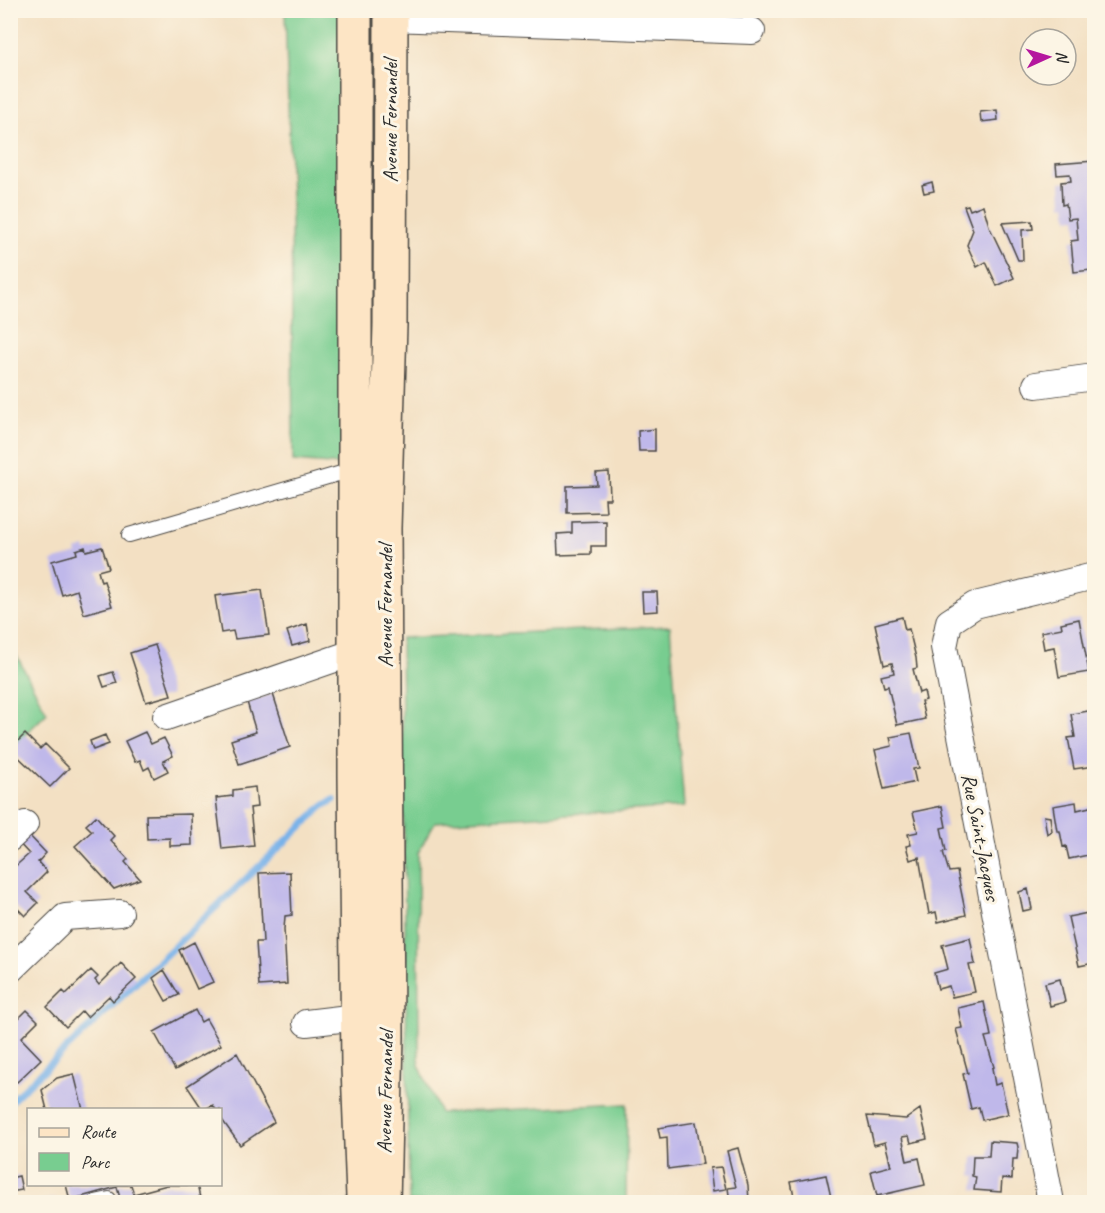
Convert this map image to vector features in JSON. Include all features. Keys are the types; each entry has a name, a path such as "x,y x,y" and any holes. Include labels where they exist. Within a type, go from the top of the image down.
{"main road":[{"name":"Avenue Fernandel","path":"355,10 357,1017 378,1201"},
{"name":"Avenue Fernandel","path":"378,1201 387,1037 384,528 390,325 391,14"}],"street":[{"path":"391,14 752,31"},
{"path":"1036,385 1095,377"},
{"name":"Rue Saint-Jacques","path":"1051,1203 944,646 949,622 975,605 1095,576"},
{"path":"166,717 355,652"},
{"path":"10,970 65,916 120,913"},
{"path":"306,1023 357,1017"}],"lane":[{"path":"129,535 355,469"},
{"path":"95,1203 110,1199 110,1203"}],"green space":[{"path":"285,11 345,11 343,465 293,461 291,198"},
{"path":"670,626 684,807 435,822 418,853 419,1065 440,1113 627,1104 626,1202 409,1202 401,638"},
{"path":"10,643 47,713 11,748 10,748"}],"building":[{"path":"1094,10 1094,23 1092,24 1088,11"},
{"path":"997,110 998,120 981,122 980,112"},
{"path":"1094,161 1094,284 1092,285 1091,270 1074,272 1071,241 1078,240 1076,218 1068,219 1066,204 1062,205 1061,182 1071,181 1070,174 1057,175 1056,164"},
{"path":"932,182 934,191 924,193 922,185"},
{"path":"968,205 970,210 983,205 989,226 1014,278 997,286 986,262 977,267 967,245 973,230 964,206"},
{"path":"1032,221 1033,229 1022,230 1023,260 1018,260 1002,223"},
{"path":"655,429 655,451 639,451 638,431"},
{"path":"609,472 610,499 605,499 606,512 567,513 567,486 597,485 596,473"},
{"path":"606,521 606,546 591,546 591,554 558,555 557,534 572,533 572,522"},
{"path":"85,547 86,551 102,547 109,568 98,571 101,582 104,581 112,606 84,614 77,590 62,595 52,561 77,554 76,550"},
{"path":"262,590 269,635 235,639 233,631 221,633 215,596"},
{"path":"642,592 657,592 658,611 643,612"},
{"path":"902,617 905,630 909,629 916,658 917,668 913,669 919,693 924,691 926,700 921,701 925,719 897,725 888,686 884,687 881,676 894,673 892,663 884,665 875,624"},
{"path":"1079,619 1089,672 1059,677 1054,647 1044,649 1041,632 1062,628 1061,623"},
{"path":"307,624 310,641 292,646 287,631"},
{"path":"155,645 171,695 146,702 130,653"},
{"path":"113,672 117,683 104,687 100,676"},
{"path":"273,694 290,747 239,764 231,740 256,732 247,702"},
{"path":"1094,710 1094,766 1074,769 1068,738 1075,737 1071,714"},
{"path":"145,732 151,744 164,738 173,756 163,761 168,771 154,778 149,767 144,770 140,760 135,762 125,741"},
{"path":"911,733 919,768 913,769 916,782 884,789 875,750 892,746 890,737"},
{"path":"25,734 40,749 45,744 69,768 50,787 10,749"},
{"path":"105,735 109,744 93,750 90,741"},
{"path":"255,787 257,807 250,808 254,846 222,849 216,798 233,796 233,790"},
{"path":"1076,802 1077,810 1094,806 1094,843 1091,843 1093,854 1069,859 1066,846 1063,847 1060,831 1057,831 1053,806"},
{"path":"942,806 946,827 941,828 946,851 943,852 949,872 957,871 966,915 938,922 936,912 929,914 919,857 910,860 906,846 911,845 908,834 918,832 913,812"},
{"path":"191,814 192,845 170,846 170,838 147,839 146,815"},
{"path":"96,816 114,836 110,840 128,859 125,862 140,879 114,889 75,846 92,831 86,825"},
{"path":"1044,816 1050,817 1052,831 1047,834"},
{"path":"26,832 46,853 38,862 47,872 27,892 38,903 25,916 10,901 10,871 29,854 17,841"},
{"path":"290,872 292,915 285,916 284,929 287,984 259,986 256,942 263,942 259,873"},
{"path":"1028,889 1032,909 1023,911 1019,892"},
{"path":"1088,913 1090,922 1094,921 1094,963 1079,966 1068,917"},
{"path":"970,938 975,964 969,965 975,992 952,997 949,986 938,989 934,973 948,969 942,945"},
{"path":"194,942 213,982 197,989 179,950"},
{"path":"121,963 136,979 113,1001 109,996 87,1017 82,1011 66,1027 47,1007 63,991 66,994 91,970 98,977 95,980 99,985"},
{"path":"164,970 179,995 166,1001 153,978"},
{"path":"1060,979 1065,1002 1050,1006 1045,983"},
{"path":"984,1002 991,1036 985,1037 994,1067 992,1068 995,1085 1001,1083 1008,1114 982,1120 979,1107 971,1109 963,1074 968,1073 956,1029 962,1028 958,1008"},
{"path":"27,1010 38,1021 21,1038 41,1059 17,1082 10,1076 10,1027"},
{"path":"195,1010 201,1022 206,1019 221,1045 175,1070 154,1032"},
{"path":"237,1053 274,1122 240,1145 222,1120 222,1108 215,1108 213,1105 202,1108 187,1086"},
{"path":"74,1074 82,1108 46,1108 42,1090 57,1078"},
{"path":"920,1109 927,1139 911,1143 909,1136 902,1137 907,1161 919,1158 925,1185 877,1196 871,1171 891,1166 885,1142 874,1145 867,1116 906,1119"},
{"path":"696,1122 703,1164 668,1169 667,1137 660,1138 658,1128"},
{"path":"990,1141 1017,1143 1018,1147 1017,1159 1013,1159 1012,1179 1002,1178 1001,1192 974,1190 976,1177 972,1176 973,1156 989,1156"},
{"path":"738,1148 748,1185 749,1202 730,1202 728,1188 736,1187 727,1151"},
{"path":"721,1167 726,1189 713,1191 710,1168"},
{"path":"826,1175 832,1202 795,1202 791,1182"},
{"path":"19,1176 22,1190 10,1192 10,1178"},
{"path":"66,1186 131,1186 134,1194 163,1186 197,1186 201,1202 121,1202 117,1187 70,1200"},
{"path":"56,1198 57,1202 41,1202 41,1201"}],"waterway":[{"path":"10,1102 323,806 334,800"}]}
